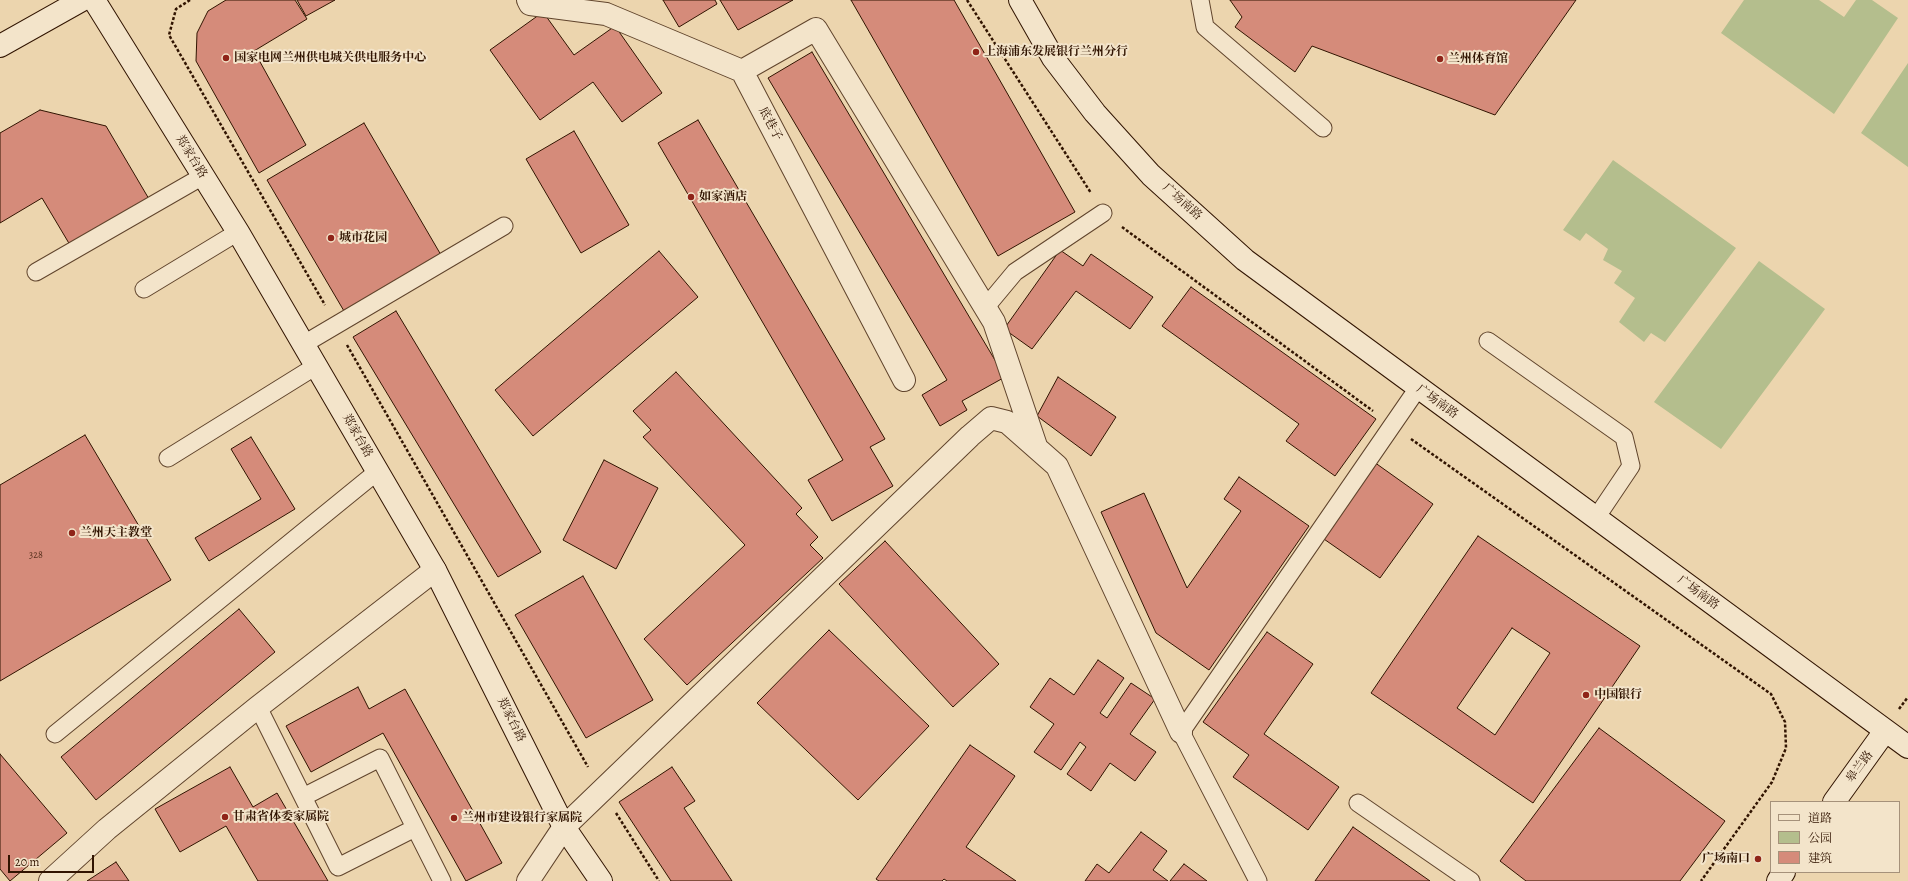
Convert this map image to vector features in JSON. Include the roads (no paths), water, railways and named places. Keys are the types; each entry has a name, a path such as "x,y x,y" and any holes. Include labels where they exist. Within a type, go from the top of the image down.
{"street":[{"path":"0,46 82,0"},
{"name":"郑家台路","path":"94,0 238,232 435,570 564,827 601,881"},
{"path":"528,0 530,4 606,14 742,71 816,29 994,322 1036,447"},
{"name":"广场南路","path":"1020,0 1053,58 1095,113 1151,175 1245,260 1908,747"},
{"name":"底巷子","path":"742,71 904,380"},
{"path":"528,881 564,827 990,418 1007,422 1057,466 1181,732"},
{"path":"50,881 107,829 258,707 435,570"},
{"name":"皋兰路","path":"1835,801 1885,731"}],"lane":[{"path":"1200,0 1205,27 1323,128"},
{"path":"36,272 203,176"},
{"path":"985,308 1015,272 1103,213"},
{"path":"304,344 504,226"},
{"path":"144,289 238,232"},
{"path":"1488,341 1624,437 1631,466 1596,518"},
{"path":"168,458 316,366"},
{"path":"1258,881 1181,732 1418,388"},
{"path":"55,734 378,471"},
{"path":"258,707 338,867 415,828"},
{"path":"303,797 380,758 442,881"},
{"path":"1358,803 1471,881"}],"place":[{"name":"上海浦东发展银行兰州分行","path":"976,52"},
{"name":"国家电网兰州供电城关供电服务中心","path":"226,58"},
{"name":"兰州体育馆","path":"1440,59"},
{"name":"如家酒店","path":"691,197"},
{"name":"城市花园","path":"331,238"},
{"name":"兰州天主教堂","path":"72,533"},
{"name":"中国银行","path":"1586,695"},
{"name":"甘肃省体委家属院","path":"225,817"},
{"name":"兰州市建设银行家属院","path":"454,818"},
{"name":"广场南口","path":"1758,859"}]}
